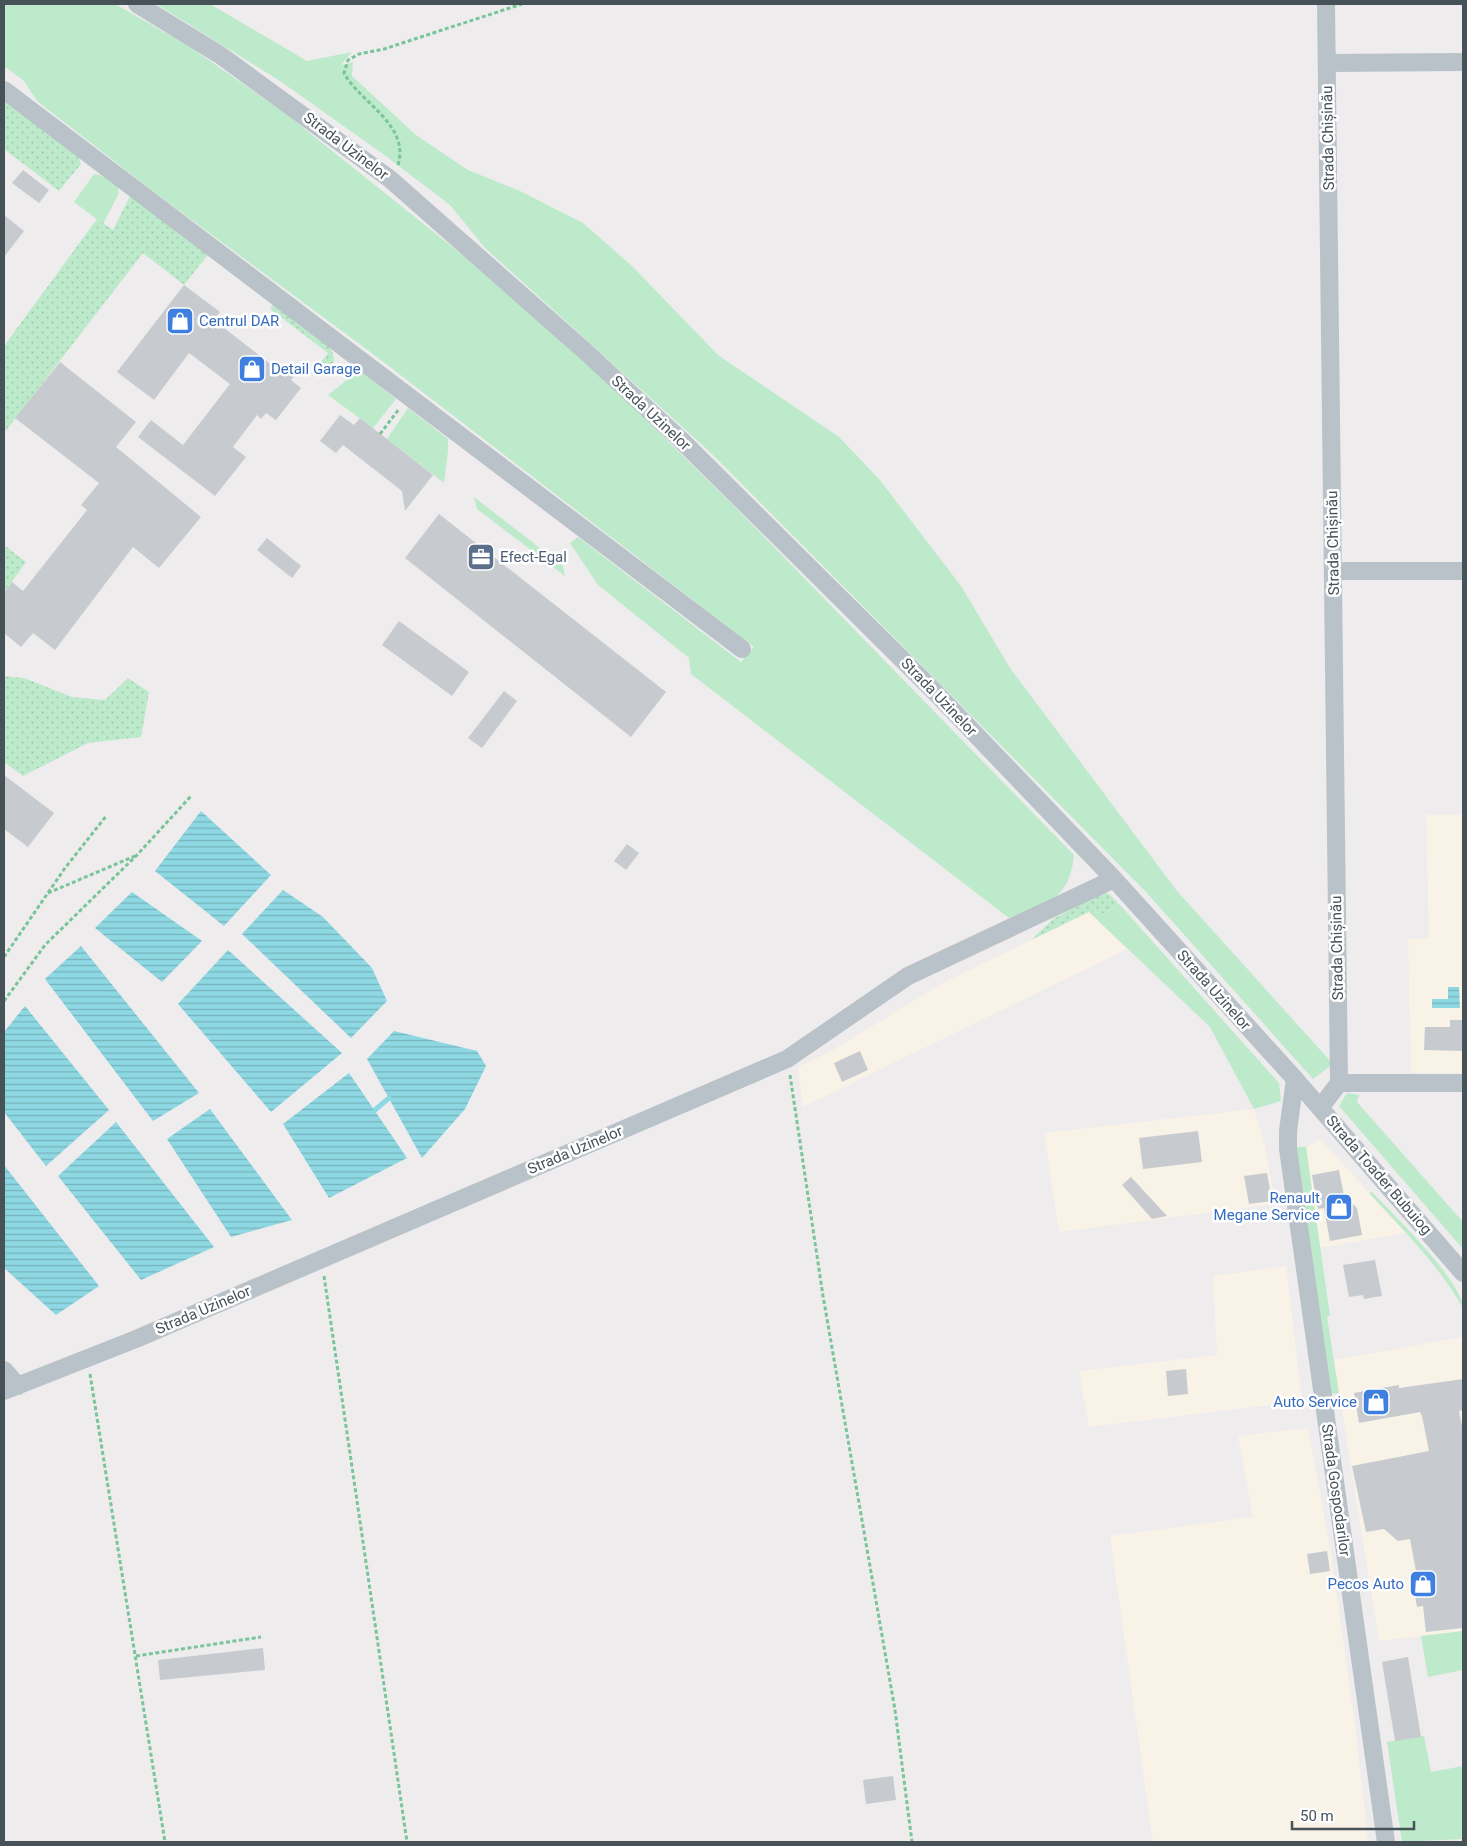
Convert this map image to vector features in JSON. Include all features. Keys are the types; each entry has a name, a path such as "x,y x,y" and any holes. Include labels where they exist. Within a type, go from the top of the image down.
{"street":[{"name":"Strada Uzinelor","path":"137,4 234,65 390,179 586,352 688,447 935,692 1114,879 1295,1079"},
{"name":"Strada Chișinău","path":"1326,4 1339,1083"},
{"path":"1327,63 1463,62"},
{"path":"4,90 742,649"},
{"path":"1333,571 1463,571"},
{"name":"Strada Uzinelor","path":"4,1370 11,1389 321,1259 787,1059 908,976 1114,879"},
{"name":"Strada Toader Bubuiog","path":"1295,1079 1463,1273"},
{"name":"Strada Gospodarilor","path":"1295,1079 1288,1131 1288,1149 1386,1842"},
{"path":"1320,1108 1339,1083 1463,1083"}],"path":[{"path":"390,179 397,171 400,158 394,129 351,86 344,73 348,60 359,54 384,49 522,4"},
{"path":"380,434 409,397"},
{"path":"4,1001 45,946 137,855 192,795"},
{"path":"4,957 48,893 107,815"},
{"path":"48,893 137,855"},
{"path":"787,1059 823,1296 895,1710 912,1842"},
{"path":"321,1259 406,1842"},
{"path":"88,1358 165,1842"},
{"path":"136,1656 261,1637"}],"shaded area":[{"path":"1426,815 1463,815 1463,1073 1411,1073 1408,939 1429,938"},
{"path":"1089,912 1127,949 803,1107 798,1067 828,1053 945,982"},
{"path":"1254,1109 1265,1145 1275,1204 1059,1232 1044,1133"},
{"path":"1320,1139 1406,1233 1320,1248 1306,1147"},
{"path":"1286,1266 1302,1401 1089,1427 1079,1371 1217,1355 1213,1276"},
{"path":"1463,1337 1463,1631 1379,1641 1334,1360"},
{"path":"1308,1428 1330,1548 1355,1725 1368,1842 1153,1842 1110,1536 1253,1517 1238,1436"}],"green space":[{"path":"4,4 115,4 187,45 286,114 465,257 613,387 732,504 1074,855 1072,870 1061,891 1045,904 1009,918 691,674 689,658 598,585 570,543 578,537 741,662 754,647 377,357 154,192 37,101 24,81 4,66"},
{"path":"156,4 210,4 307,61 352,52 341,65 353,62 352,76 416,135 468,170 520,191 583,223 632,266 718,355 839,437 879,479 961,586 1010,668 1177,891 1333,1064 1313,1079 1145,891 711,453 485,248 450,205 383,154 280,81"},
{"path":"4,100 79,158 81,164 59,191 4,149"},
{"path":"94,174 108,177 117,184 119,193 103,224 74,202"},
{"path":"130,196 210,252 184,285 143,253 4,433 4,346 97,219 113,230"},
{"path":"273,304 330,348 334,358 331,366 324,371 317,367 328,353 270,309"},
{"path":"363,373 396,399 373,428 328,395 353,375"},
{"path":"408,408 448,439 444,483 387,439"},
{"path":"474,497 563,566 565,576 477,509"},
{"path":"4,545 26,562 4,593"},
{"path":"4,676 24,678 72,697 105,700 128,678 149,692 141,737 88,743 23,776 4,762"},
{"path":"1103,892 1109,894 1120,905 1104,913 1089,912 1031,940 1053,919"},
{"path":"1120,905 1279,1083 1281,1101 1254,1109 1210,1027 1089,912 1104,913"},
{"path":"1347,1093 1359,1095 1357,1102 1463,1222 1463,1249 1339,1106"},
{"path":"1295,1147 1306,1147 1330,1316 1327,1317 1339,1393 1331,1394"},
{"path":"1372,1192 1410,1231 1439,1265 1460,1296 1463,1308 1443,1277 1369,1193"},
{"path":"1463,1631 1463,1670 1428,1677 1421,1636"},
{"path":"1424,1736 1431,1772 1463,1766 1463,1839 1402,1842 1387,1742"}],"water":[{"path":"201,811 271,875 224,926 155,871"},
{"path":"283,890 323,917 372,968 387,1001 351,1038 242,934"},
{"path":"132,892 202,941 162,982 95,928"},
{"path":"81,946 199,1093 153,1121 45,979"},
{"path":"228,950 342,1053 271,1112 178,1004"},
{"path":"1448,987 1459,987 1460,1008 1432,1008 1432,999 1448,999"},
{"path":"25,1006 109,1110 46,1166 4,1112 4,1032"},
{"path":"394,1031 477,1051 486,1066 465,1109 422,1158 367,1059"},
{"path":"349,1073 407,1158 329,1198 283,1124"},
{"path":"210,1109 292,1220 231,1237 167,1139"},
{"path":"116,1122 214,1247 141,1280 58,1176"},
{"path":"4,1165 99,1286 56,1315 4,1268"}],"building":[{"path":"23,170 49,190 39,203 12,183"},
{"path":"4,215 24,231 4,257"},
{"path":"184,285 220,312 214,320 278,370 282,364 296,374 291,380 301,388 276,420 266,413 261,419 257,415 233,447 246,457 215,496 138,437 151,420 183,445 230,384 189,353 154,400 117,372"},
{"path":"60,362 136,422 116,447 201,517 159,568 133,547 55,650 33,633 21,647 4,633 4,593 12,582 23,591 87,510 81,505 99,483 15,418"},
{"path":"340,415 354,425 360,418 433,475 405,511 402,491 343,445 336,453 320,441"},
{"path":"439,514 666,692 631,737 405,558"},
{"path":"267,538 301,566 292,578 257,550"},
{"path":"399,621 469,672 452,696 382,645"},
{"path":"504,691 517,701 482,748 468,738"},
{"path":"4,775 54,813 28,847 4,829"},
{"path":"627,844 639,853 626,870 614,861"},
{"path":"1450,1020 1463,1020 1463,1051 1424,1050 1425,1027 1450,1027"},
{"path":"860,1051 868,1070 842,1082 834,1063"},
{"path":"1198,1131 1202,1162 1143,1169 1139,1138"},
{"path":"1339,1170 1344,1196 1357,1208 1362,1235 1330,1241 1324,1208 1318,1209 1312,1175"},
{"path":"1267,1173 1272,1201 1249,1204 1244,1176"},
{"path":"1131,1177 1167,1216 1152,1219 1122,1185"},
{"path":"1375,1260 1382,1296 1364,1299 1363,1295 1349,1297 1343,1265"},
{"path":"1186,1369 1188,1394 1168,1396 1166,1371"},
{"path":"1463,1379 1463,1410 1459,1411 1463,1431 1463,1628 1426,1632 1423,1606 1417,1607 1411,1572 1416,1571 1410,1539 1398,1541 1384,1529 1366,1532 1352,1466 1429,1451 1422,1416 1420,1412 1359,1423 1354,1393 1399,1385 1399,1388"},
{"path":"1327,1551 1330,1571 1310,1574 1307,1554"},
{"path":"263,1648 265,1670 160,1680 158,1660"},
{"path":"1408,1657 1421,1737 1395,1741 1382,1662"},
{"path":"893,1776 896,1800 866,1804 863,1780"}],"waterway":[{"path":"375,1110 389,1098"}],"place":[{"name":"Centrul DAR","path":"180,321"},
{"name":"Detail Garage","path":"252,369"},
{"name":"Efect-Egal","path":"481,557"},
{"name":"Renault Megane Service","path":"1339,1207"},
{"name":"Auto Service","path":"1376,1402"},
{"name":"Pecos Auto","path":"1423,1584"}]}
